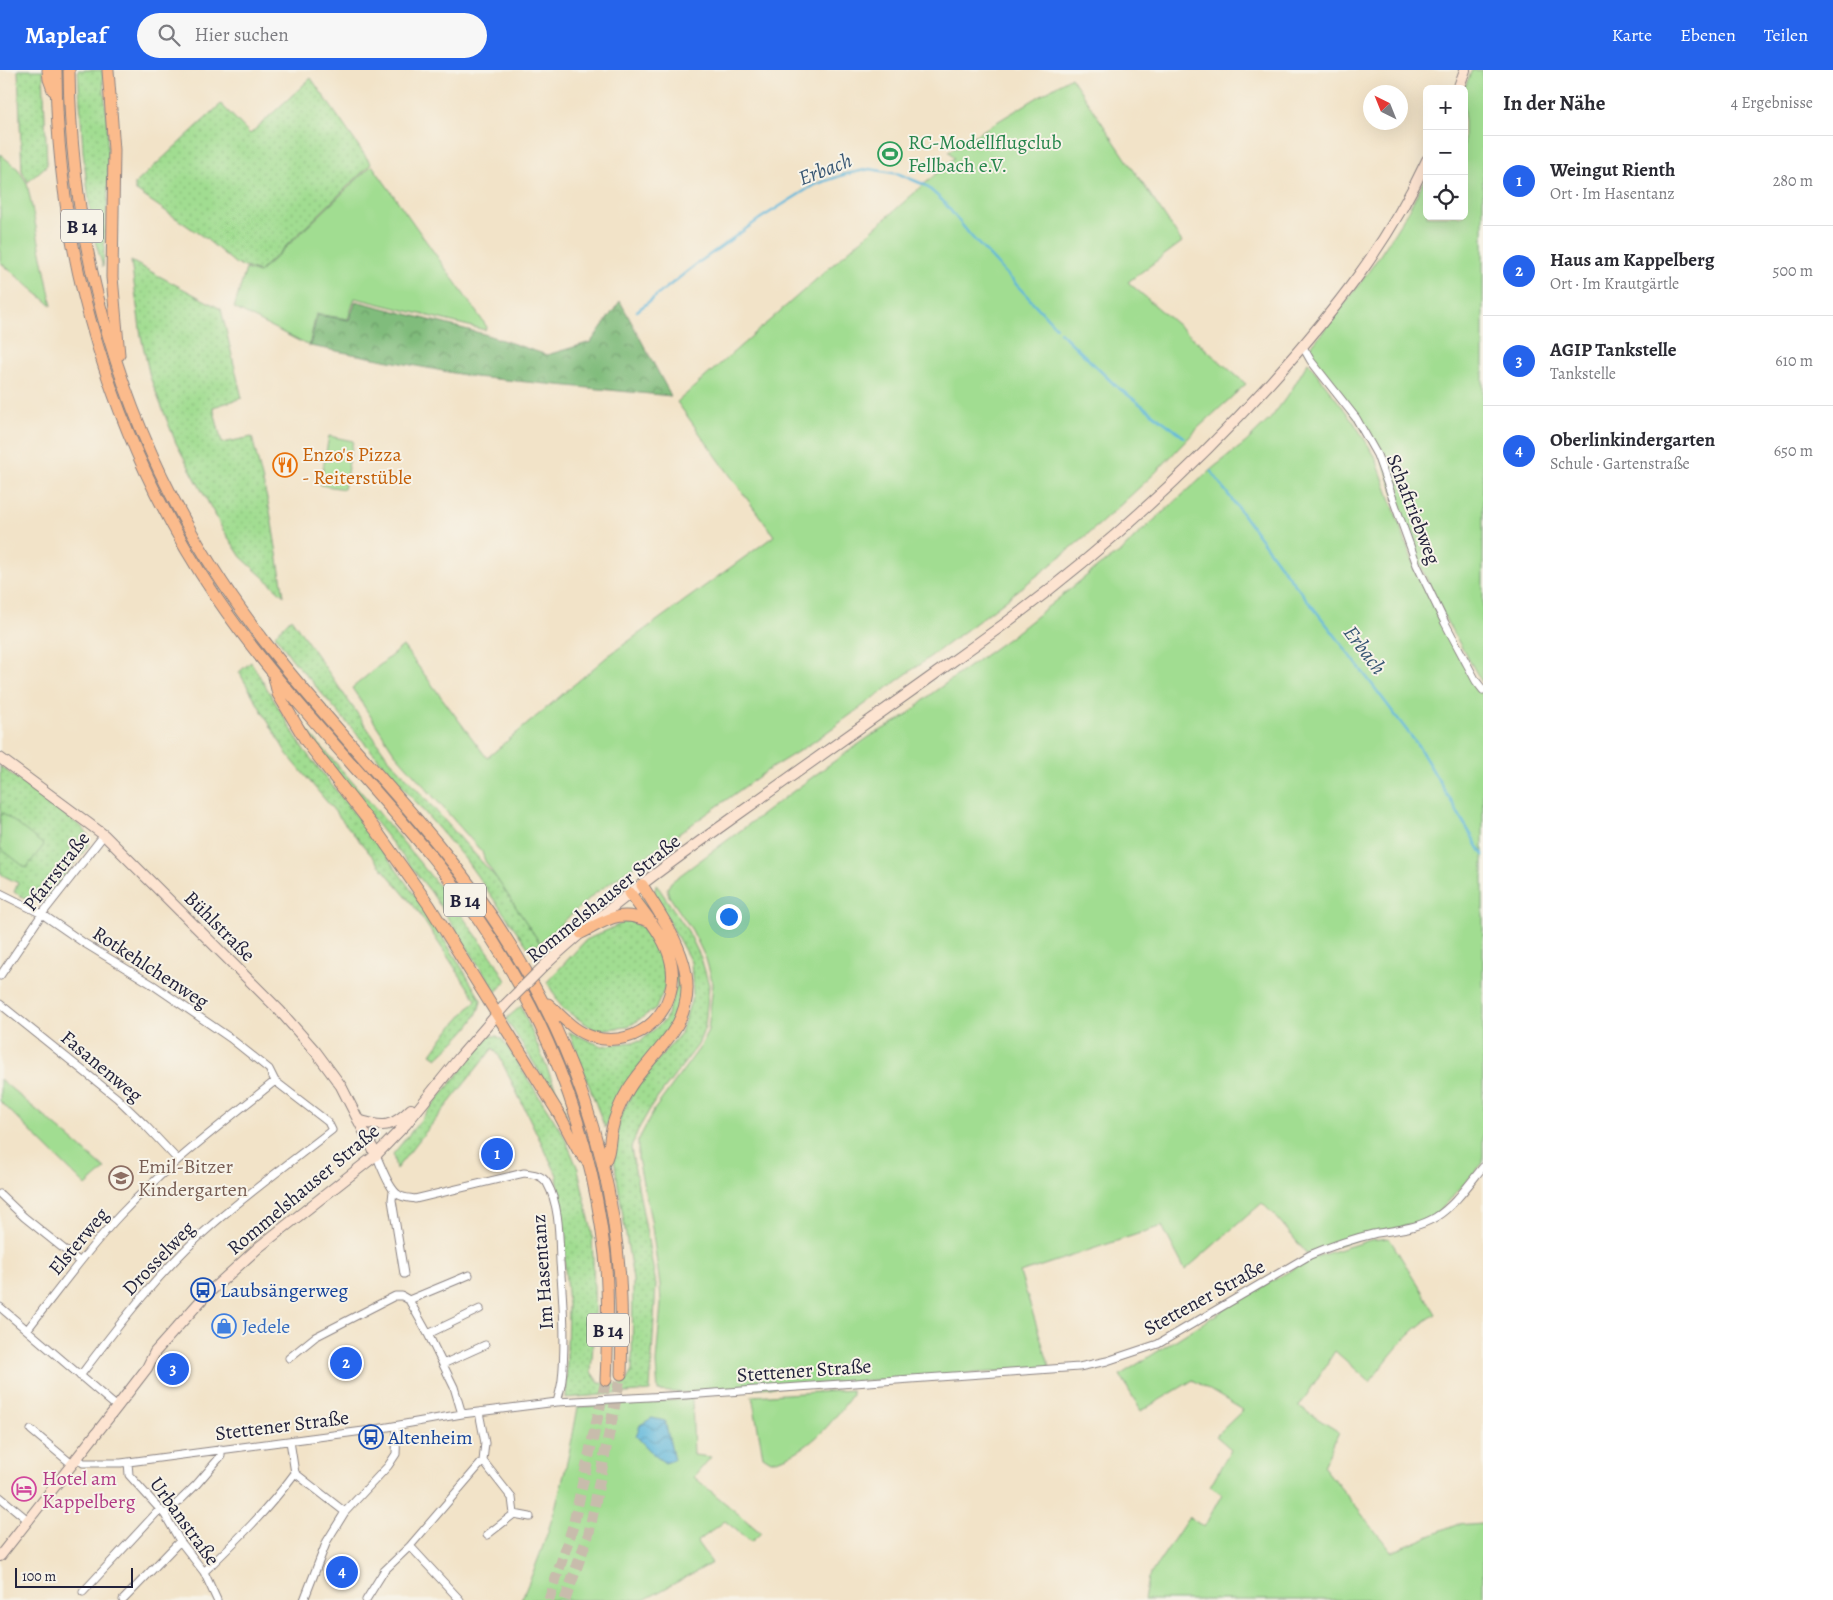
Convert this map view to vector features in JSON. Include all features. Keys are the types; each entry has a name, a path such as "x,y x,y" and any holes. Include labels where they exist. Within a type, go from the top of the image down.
{"highway":[{"path":"48,70 49,79 56,96"},
{"name":"B 14","path":"56,70 61,170 73,247 92,329 114,396 143,466 182,542 220,602 274,675 425,849 494,940 526,996 552,1051 575,1111 590,1164 600,1218 606,1271 608,1318 606,1380"},
{"name":"B 14","path":"69,70 72,147 81,218 95,287 121,377 163,479 193,535 230,594 298,684 415,817 468,882 512,946 562,1039 590,1118 603,1165 614,1227 620,1278 622,1324 621,1374"},
{"path":"108,70 114,150 112,277 121,377"},
{"path":"274,675 278,694 306,741 403,868 452,940 496,1015 554,1106 578,1150 590,1164"},
{"path":"603,1165 608,1155 611,1132 617,1112 628,1090 673,1032 682,1015 687,995 686,972 681,952 642,884"},
{"name":"B 14","path":"542,999 574,1029 605,1040 619,1039 644,1030 656,1020 666,1006 671,993 673,976 671,961 661,939 630,894"},
{"path":"581,933 610,919 627,914 649,921"}],"main road":[{"path":"1460,85 1466,70"},
{"name":"Rommelshauser Straße","path":"0,1556 147,1368 155,1352 205,1296 259,1247 376,1155 406,1124 496,1015 546,964 642,884 981,642 1058,583 1166,490 1214,443 1303,347 1354,283 1392,226 1423,168"},
{"name":"Bühlstraße","path":"0,758 104,835 280,1011 316,1052 341,1086 376,1155"},
{"path":"358,1120 388,1126 402,1117 444,1076"}],"street":[{"name":"Schaftriebweg","path":"1303,347 1311,361 1356,418 1378,454 1417,564 1445,623 1476,681 1483,690"},
{"name":"Pfarrstraße","path":"0,976 42,914 104,835"},
{"name":"Rotkehlchenweg","path":"0,893 42,914 84,943 153,985 230,1038 270,1069 275,1081"},
{"name":"Fasanenweg","path":"0,1004 117,1098 177,1160"},
{"name":"Elsterweg","path":"27,1330 80,1262 120,1215 177,1160 275,1081"},
{"name":"Drosselweg","path":"80,1376 131,1310 212,1225 332,1130 328,1122 275,1081"},
{"path":"376,1155 393,1191 392,1200 404,1274"},
{"name":"Stettener Straße","path":"75,1461 84,1463 128,1462 398,1426 462,1414 557,1402 686,1396 1079,1367 1107,1361 1158,1344 1310,1255 1332,1245 1366,1236 1407,1229 1437,1217 1483,1167"},
{"name":"Im Hasentanz","path":"393,1191 399,1196 415,1199 524,1173 537,1174 547,1182 554,1201 558,1229 562,1288 562,1382 557,1402"},
{"path":"0,1194 24,1217 80,1262"},
{"path":"409,1300 469,1275"},
{"path":"289,1358 315,1337 394,1296 402,1296 409,1300 428,1334 454,1387 462,1414"},
{"path":"0,1307 117,1407"},
{"path":"428,1334 480,1309"},
{"path":"443,1364 484,1345"},
{"path":"366,1600 384,1571 410,1546 483,1461 485,1443 480,1412"},
{"path":"304,1600 327,1541 345,1512 388,1466 396,1454 398,1426"},
{"path":"31,1430 75,1461"},
{"path":"290,1441 295,1473 345,1512"},
{"path":"83,1592 162,1512 196,1486 221,1456 221,1449"},
{"path":"483,1461 512,1498 514,1514"},
{"name":"Urbanstraße","path":"128,1462 129,1475 162,1512 204,1572 217,1600"},
{"path":"204,1572 243,1535 295,1473"},
{"path":"0,1497 29,1521"},
{"path":"488,1535 514,1514 530,1517"},
{"path":"123,1600 180,1540"},
{"path":"410,1546 460,1600"}],"green space":[{"path":"18,70 43,70 47,165 28,182 22,171"},
{"path":"78,70 102,70 107,118 108,192 103,267 93,234 83,151"},
{"path":"1472,70 1483,70 1483,684 1447,622 1420,565 1380,454 1313,358 1309,349 1373,265 1402,221 1423,182 1423,220 1468,220 1468,85 1466,85"},
{"path":"1071,77 1182,242 1128,282 1246,384 1101,523 1047,568 972,626 812,743 768,770 593,895 540,943 485,861 482,852 394,752 352,688 403,646 487,758 608,656 774,536 677,402 954,158 949,151"},
{"path":"311,78 371,164 259,272 236,264 205,238 135,190 135,184 221,104 250,134"},
{"path":"0,154 18,169 27,183 52,306 0,262"},
{"path":"372,165 487,327 485,330 355,298 348,319 316,314 309,346 234,308 246,269 259,273"},
{"path":"131,261 221,309 242,398 213,407 222,443 252,437 270,511 284,596 241,557 222,528 176,443 150,377 141,336"},
{"path":"356,301 484,334 547,355 591,342 620,301 671,396 475,377 310,346 317,315 349,320"},
{"path":"1308,362 1353,421 1375,456 1414,565 1442,625 1473,682 1483,695 1483,1163 1438,1213 1426,1220 1307,1254 1262,1203 1185,1270 1162,1226 1020,1273 1050,1368 687,1393 658,1391 656,1363 661,1304 660,1285 651,1220 638,1159 638,1141 654,1110 701,1046 708,1030 713,984 706,959 692,930 669,896 667,889 671,882 826,767 869,737 906,716 931,694 1009,638 1100,565 1121,552 1135,537 1214,467 1245,443 1271,418 1291,391"},
{"path":"329,436 353,441 344,489 320,485"},
{"path":"291,618 386,755 498,880 540,943 530,950 465,859 292,659 275,635"},
{"path":"251,662 304,750 366,828 414,894 481,1000 479,1008 470,1024 437,1058 431,1054 444,1036 476,1000 417,910 287,754 239,672"},
{"path":"299,721 375,808 452,902 495,961 506,981 496,992 431,892 357,799"},
{"path":"0,766 83,828 88,835 89,845 44,901 30,901 14,892 18,883 0,874"},
{"path":"3,813 44,845 26,868 0,848 0,817"},
{"path":"656,884 688,931 701,958 709,985 705,1027 698,1045 653,1104 639,1128 631,1148 656,1284 650,1391 566,1398 568,1304 557,1175 499,1056 493,1048 396,1169 393,1154 489,1036 497,1036 503,1040 563,1134 578,1169 592,1232 595,1317 591,1372 599,1383 624,1385 632,1371 633,1280 614,1159 620,1117 638,1083 681,1033 693,994 691,962 654,894"},
{"path":"639,897 643,899 659,922 680,964 683,988 673,1022 626,1084 605,1128 569,1032 602,1046 641,1041 665,1020 677,985"},
{"path":"629,920 644,928 657,949 664,969 666,985 656,1008 628,1027 595,1030 562,1008 547,982 586,940"},
{"path":"521,1006 567,1116 506,1019"},
{"path":"0,1079 105,1169 86,1186 0,1101"},
{"path":"1389,1238 1436,1314 1408,1336 1370,1382 1335,1351 1299,1407 1339,1432 1323,1466 1392,1552 1456,1525 1483,1523 1483,1600 1144,1600 1148,1578 1189,1517 1204,1527 1222,1494 1210,1486 1231,1449 1216,1436 1243,1410 1193,1380 1141,1411 1120,1375 1238,1301 1312,1258 1370,1240"},
{"path":"852,1390 852,1395 836,1417 807,1445 796,1452 771,1461 763,1456 752,1396"},
{"path":"692,1399 694,1455 711,1457 694,1477 761,1533 751,1542 725,1521 697,1542 712,1563 644,1600 521,1600 549,1529 568,1457 578,1407"}],"water":[{"path":"652,1418 665,1421 674,1460 665,1463 654,1455 636,1436 640,1425"}],"waterway":[{"name":"Erbach","path":"637,311 698,263 761,218 814,185 846,174 870,169 899,174 925,185 943,201 970,235 1056,327"},
{"name":"Erbach","path":"1060,332 1116,386 1184,437"},
{"name":"Erbach","path":"1211,471 1279,564 1417,744 1483,855"}],"tunnel":[{"path":"565,1600 589,1533 621,1374"},
{"path":"549,1600 573,1526 606,1380"}],"place":[{"name":"RC-Modellflugclub Fellbach e.V.","path":"890,154"},
{"name":"Enzo's Pizza - Reiterstüble","path":"285,465"},
{"name":"Weingut Rienth","path":"497,1154"},
{"name":"Emil-Bitzer Kindergarten","path":"121,1178"},
{"name":"Laubsängerweg","path":"203,1290"},
{"name":"Jedele","path":"224,1326"},
{"name":"Haus am Kappelberg","path":"346,1363"},
{"name":"AGIP Tankstelle","path":"173,1369"},
{"name":"Altenheim","path":"371,1437"},
{"name":"Hotel am Kappelberg","path":"24,1489"},
{"name":"Oberlinkindergarten","path":"342,1572"}]}
